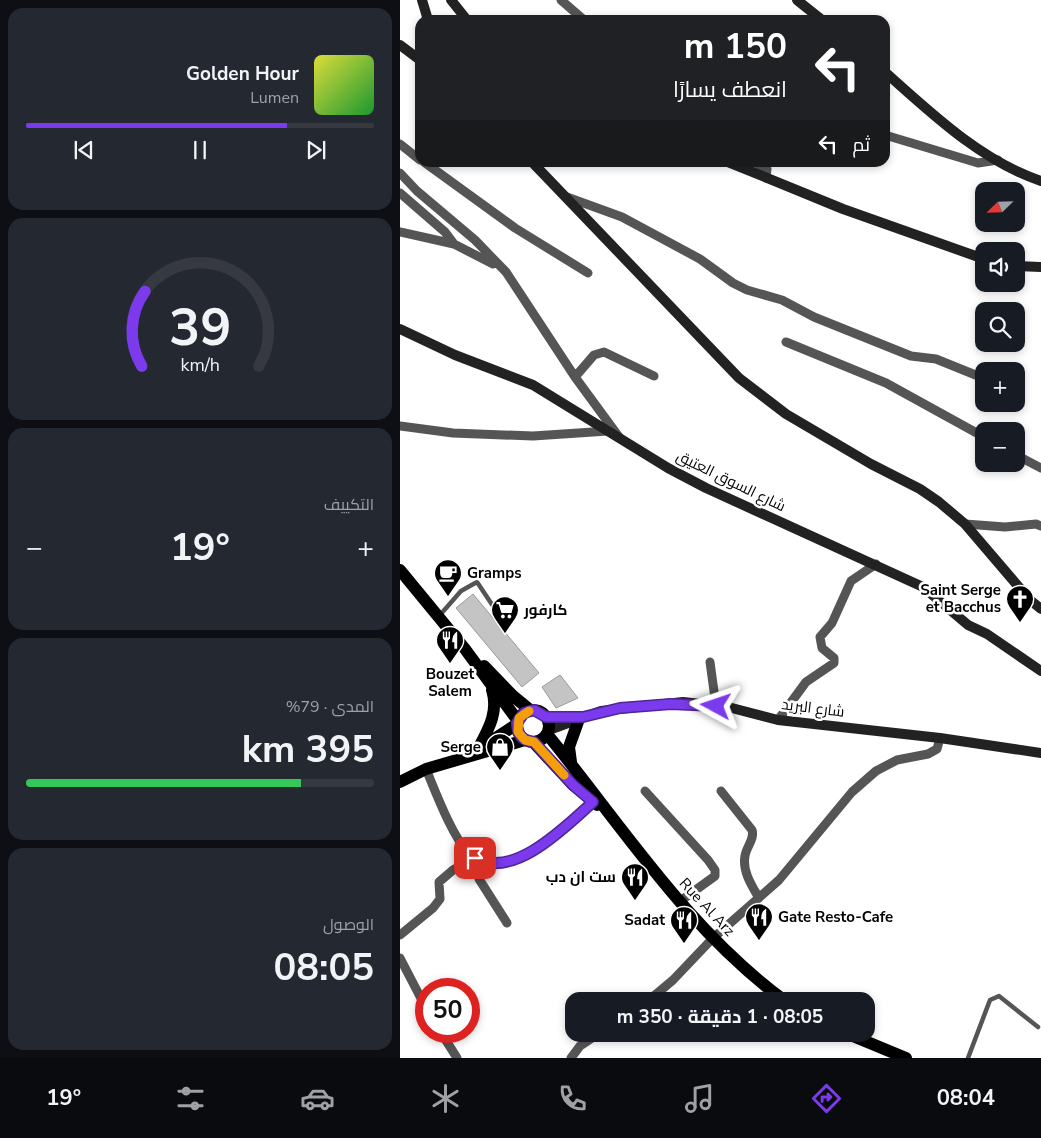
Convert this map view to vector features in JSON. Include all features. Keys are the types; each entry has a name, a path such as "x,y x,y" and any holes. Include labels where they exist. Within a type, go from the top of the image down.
{"main road":[{"path":"400,570 465,649 517,723 518,732 529,742"},
{"path":"400,782 426,769 474,752 542,740 548,732 546,717 538,711 530,710 465,649"},
{"path":"474,752 494,716 495,700 492,688"},
{"path":"474,752 517,723 521,715 530,710"},
{"path":"571,762 570,742 581,718"},
{"name":"Rue Al Arz","path":"548,732 617,824 679,902 712,939 773,992"},
{"name":"Rue Al Arz","path":"529,742 617,824"},
{"path":"867,1042 906,1058"}],"street":[{"path":"422,0 426,15"},
{"path":"451,0 463,15"},
{"path":"561,0 578,15"},
{"path":"796,0 816,15"},
{"path":"400,45 415,56"},
{"path":"890,76 947,126 998,160 1041,181"},
{"path":"890,137 978,163 998,160"},
{"path":"400,144 415,156"},
{"path":"431,167 515,228 588,273"},
{"path":"537,167 714,354 759,395 822,436 920,489 965,524 1030,600 1041,610"},
{"path":"740,167 843,210 975,256"},
{"path":"763,167 767,169 766,178"},
{"path":"400,173 417,191 475,240 506,272 575,377 621,439"},
{"path":"400,192 445,232 454,244"},
{"path":"567,197 622,217 700,259 733,283 747,290 782,300 814,317 911,356 936,359 975,375"},
{"path":"400,232 454,244 484,258 506,272"},
{"path":"1025,266 1041,267"},
{"name":"شارع السوق العتيق","path":"400,330 455,355 534,385 621,439 706,488 923,587 968,625 987,634 1041,671"},
{"path":"786,342 886,383 975,432"},
{"path":"575,377 594,355 604,352 654,376"},
{"path":"400,426 453,433 533,436 608,431"},
{"path":"1025,459 1041,468"},
{"path":"965,524 1004,527 1036,524 1041,526"},
{"path":"778,720 806,682 834,663 834,658 822,648 820,637 832,623 851,581 876,564"},
{"path":"710,662 716,706"},
{"name":"شارع البريد","path":"548,732 581,718 620,708 671,704 716,706 778,720 940,738 1041,754"},
{"name":"شارع البريد","path":"546,717 581,718"},
{"path":"659,992 673,980 712,939 760,898 792,867 852,792 876,771 897,760 928,754 937,749 940,738"},
{"path":"426,769 438,799 463,847 477,860 496,864 526,854 562,830 593,802"},
{"path":"645,791 715,870 715,876 679,902"},
{"path":"721,791 753,834 744,858 744,866 760,898"},
{"path":"477,860 479,879 506,923"},
{"path":"400,935 433,908 440,899 439,882 453,870 477,860"},
{"path":"400,958 415,987"},
{"path":"571,1058 580,1046 586,1042"},
{"path":"448,1043 457,1058"}],"lane":[{"path":"439,616 461,591 477,582 496,609"},
{"path":"968,1058 990,1000 995,996 999,996 1038,1027"}],"building":[{"path":"473,594 539,673 522,687 456,608"},
{"path":"560,675 578,698 556,708 542,687"}],"slow traffic":[{"path":"529,711 519,718 517,724 518,732 525,740 534,742 539,750 564,775"}],"place":[{"name":"Gramps","path":"448,597"},
{"name":"Saint Serge et Bacchus","path":"1020,623"},
{"name":"كارفور","path":"505,634"},
{"name":"Bouzet Salem","path":"450,664"},
{"name":"Serge","path":"500,771"},
{"name":"ست ان دب","path":"635,901"},
{"name":"Gate Resto-Cafe","path":"759,941"},
{"name":"Sadat","path":"684,944"}],"route":[{"path":"475,858 488,864 496,864 526,854 546,843 593,802 573,785 539,750 534,742 525,740 520,735 517,723 519,718 527,711 538,711 546,717 583,717 601,711 620,708 683,702 716,706"}]}
